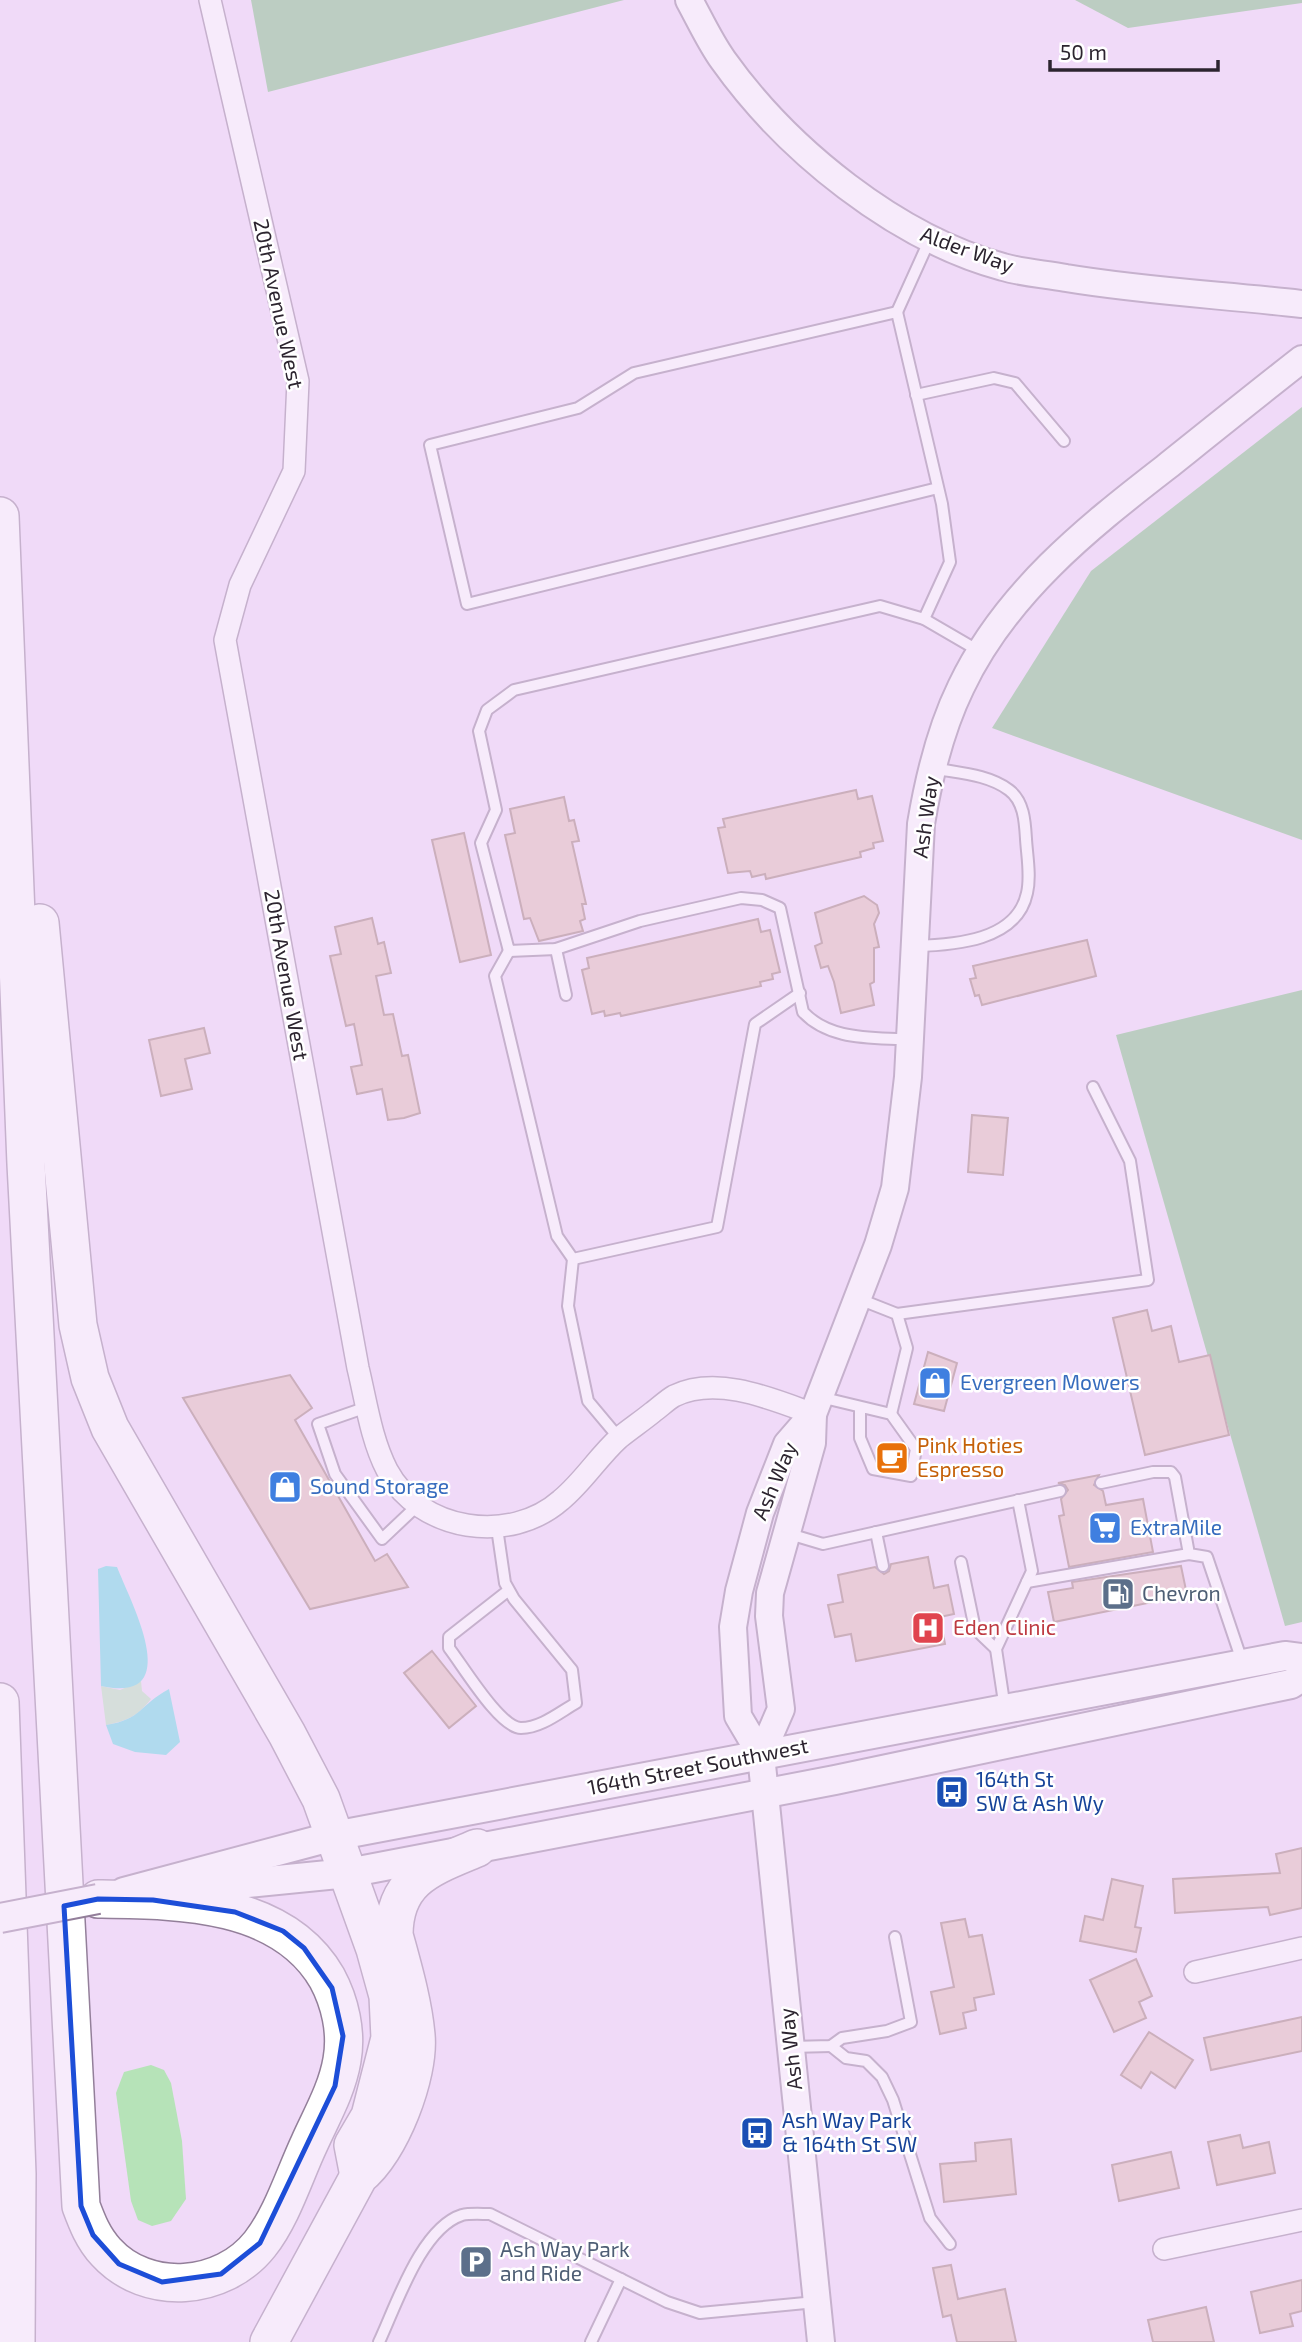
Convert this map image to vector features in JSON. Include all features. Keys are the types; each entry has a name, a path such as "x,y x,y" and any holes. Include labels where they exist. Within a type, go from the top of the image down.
{"highway":[{"path":"0,494 75,1301 90,1378 110,1428 287,1734 321,1799 348,1872 388,1996 390,2038 384,2070 370,2116 353,2145 359,2176"},
{"path":"0,516 27,1191 80,2206 93,2235 119,2264 137,2274 162,2282 202,2281 221,2274 246,2259 270,2227 335,2086 342,2059 340,2011 320,1967 304,1948 283,1931 256,1919 199,1905 98,1899"},
{"path":"0,1702 17,2174 16,2342"},
{"path":"269,2342 359,2176 374,2164 403,2104 417,2038 394,1935 394,1921 400,1898 410,1883 430,1868 477,1848"}],"main road":[{"name":"164th Street Southwest","path":"0,1918 98,1899 334,1836 1285,1656 1302,1657"},
{"name":"164th Street Southwest","path":"98,1899 348,1872 764,1793 1278,1687 1291,1684 1302,1677"}],"street":[{"name":"20th Avenue West","path":"210,0 298,381 294,471 240,585 225,640 367,1407 387,1469 404,1494 419,1504 468,1527 497,1528 528,1521 561,1501 619,1438 675,1396 715,1388 816,1405"},
{"name":"Alder Way","path":"689,0 723,59 780,126 846,184 909,229 1004,268 1114,286 1302,304"},
{"name":"Ash Way","path":"821,2342 761,1755 738,1716 733,1627 745,1559 760,1513 787,1444 816,1405 858,1298 895,1188 910,1040 921,824 932,768 961,685 1004,617 1076,538 1302,359"},
{"name":"Ash Way","path":"761,1755 781,1709 769,1616 770,1593 812,1443 816,1405"},
{"path":"1195,1972 1302,1948"},
{"path":"1164,2249 1302,2220"}],"lane":[{"path":"924,619 950,562 938,488 897,312 930,239"},
{"path":"897,312 634,373 578,408 430,445 467,604 938,488"},
{"path":"916,395 994,377 1015,383 1064,441"},
{"path":"619,1438 588,1401 568,1306 573,1259 557,1236 495,976 509,951 481,844 496,810 479,731 487,710 514,690 880,606 924,619 981,653"},
{"path":"915,946 954,945 987,936 1021,908 1027,892 1024,820 1019,802 1011,791 993,781 932,768"},
{"path":"509,951 556,949 640,921 741,898 762,900 779,908 803,1012 813,1023 834,1034 910,1040"},
{"path":"556,949 566,995"},
{"path":"573,1259 718,1227 755,1024 800,993"},
{"path":"858,1298 897,1314 1148,1280 1129,1161 1093,1087"},
{"path":"891,1414 908,1349 897,1314"},
{"path":"816,1405 860,1407 891,1414 916,1449 911,1476 873,1469 860,1438 860,1407"},
{"path":"367,1407 318,1424 335,1474 382,1539 419,1504"},
{"path":"1101,1483 1153,1472 1164,1471 1175,1476 1189,1554"},
{"path":"786,1533 823,1544 1060,1491"},
{"path":"1005,1709 996,1649 1032,1571 1018,1500"},
{"path":"497,1528 509,1591 572,1670 576,1703 545,1721 521,1728 505,1723 449,1648 449,1637 509,1591"},
{"path":"876,1532 883,1566"},
{"path":"1027,1582 1189,1554 1207,1556 1243,1664"},
{"path":"961,1562 975,1629 996,1649"},
{"path":"790,2047 831,2046 842,2038 887,2031 911,2022 895,1937"},
{"path":"831,2046 846,2058 866,2061 882,2077 893,2100 930,2218 950,2244"},
{"path":"379,2342 422,2250 437,2232 461,2215 489,2214 667,2302 700,2313 818,2301"},
{"path":"591,2342 621,2279"}],"highlighted area":[{"path":"98,1899 153,1900 235,1912 283,1931 304,1948 332,1988 343,2036 335,2086 260,2243 221,2274 162,2282 119,2264 93,2235 81,2206 64,1906"}],"shaded area":[{"path":"251,0 624,0 268,92"},
{"path":"1075,0 1302,0 1302,3 1128,28"},
{"path":"1302,407 1302,840 992,728 1091,571"},
{"path":"1302,990 1302,1622 1285,1626 1116,1035"},
{"path":"106,1566 117,1567 141,1625 146,1647 148,1666 142,1680 127,1688 101,1686 98,1569"},
{"path":"141,1681 142,1691 151,1699 132,1717 106,1725 101,1686 120,1690"},
{"path":"169,1689 180,1742 166,1755 135,1752 113,1744 106,1725 134,1715"},
{"path":"151,2065 164,2070 171,2083 182,2141 186,2199 171,2221 152,2226 138,2220 131,2201 116,2093 124,2072"}],"building":[{"path":"856,790 858,799 872,796 883,841 873,843 874,848 860,852 861,857 766,879 765,874 752,877 750,871 728,873 718,828 725,827 723,819"},
{"path":"564,797 569,821 574,820 579,841 572,842 586,904 582,904 585,919 580,921 583,931 539,941 530,918 524,919 505,835 515,833 510,809"},
{"path":"464,833 491,955 460,962 432,840"},
{"path":"864,896 877,905 879,913 874,924 879,947 874,948 874,982 870,984 874,1005 841,1013 828,966 821,968 815,946 822,943 815,913"},
{"path":"372,918 378,944 384,942 391,973 376,976 384,1015 393,1014 402,1056 408,1055 420,1113 388,1120 382,1089 357,1094 351,1067 362,1065 354,1024 346,1026 330,956 341,954 335,927"},
{"path":"758,919 761,932 770,930 780,972 772,974 773,979 760,982 761,986 621,1016 620,1013 605,1016 604,1011 592,1014 582,970 589,968 587,958"},
{"path":"1087,940 1096,976 982,1005 979,995 975,996 970,979 976,978 973,966"},
{"path":"204,1028 210,1053 185,1059 192,1089 161,1096 149,1040"},
{"path":"972,1115 1008,1118 1003,1175 968,1172"},
{"path":"1147,1310 1152,1331 1171,1326 1179,1362 1210,1355 1229,1435 1145,1455 1113,1318"},
{"name":"Evergreen Mowers","path":"928,1352 957,1363 944,1411 914,1404"},
{"name":"Sound Storage","path":"290,1375 312,1408 295,1420 375,1561 387,1554 408,1587 310,1609 183,1398"},
{"name":"ExtraMile","path":"1099,1475 1094,1485 1103,1491 1106,1505 1143,1499 1153,1552 1069,1567 1059,1516 1064,1515 1061,1499 1068,1490 1065,1485 1058,1483"},
{"path":"928,1557 934,1588 948,1585 954,1614 940,1617 945,1644 856,1661 851,1634 835,1637 828,1605 843,1602 838,1575 875,1567 884,1574 889,1571 891,1564"},
{"name":"Chevron","path":"1181,1566 1187,1595 1054,1622 1048,1592 1073,1588 1072,1582"},
{"path":"432,1651 476,1706 449,1728 404,1673"},
{"path":"1302,1848 1302,1908 1270,1915 1268,1907 1175,1913 1173,1879 1280,1873 1276,1854"},
{"path":"1112,1879 1143,1886 1135,1927 1141,1928 1136,1952 1080,1941 1085,1916 1103,1920"},
{"path":"965,1919 969,1937 982,1935 994,1994 974,1998 976,2010 963,2013 966,2028 940,2034 931,1992 954,1987 941,1923"},
{"path":"1136,1959 1152,1996 1139,2002 1146,2018 1114,2032 1090,1980"},
{"path":"1302,2017 1302,2051 1211,2070 1204,2038"},
{"path":"1149,2032 1193,2060 1175,2088 1151,2072 1141,2088 1121,2075"},
{"path":"1240,2135 1243,2148 1269,2142 1275,2173 1217,2185 1208,2142"},
{"path":"1011,2139 1016,2194 944,2202 940,2164 976,2161 975,2143"},
{"path":"1171,2152 1179,2188 1119,2201 1112,2165"},
{"path":"951,2265 958,2299 1005,2289 1016,2342 957,2342 951,2315 943,2317 933,2268"},
{"path":"1302,2280 1302,2311 1290,2314 1293,2326 1260,2333 1251,2292"},
{"path":"1206,2307 1214,2342 1153,2342 1148,2320"}],"place":[{"name":"Evergreen Mowers","path":"935,1383"},
{"name":"Pink Hoties Espresso","path":"892,1458"},
{"name":"Sound Storage","path":"285,1487"},
{"name":"ExtraMile","path":"1105,1528"},
{"name":"Chevron","path":"1118,1594"},
{"name":"Eden Clinic","path":"928,1628"},
{"name":"164th St SW & Ash Wy","path":"952,1792"},
{"name":"Ash Way Park & 164th St SW","path":"757,2133"},
{"name":"Ash Way Park and Ride","path":"476,2262"}]}
